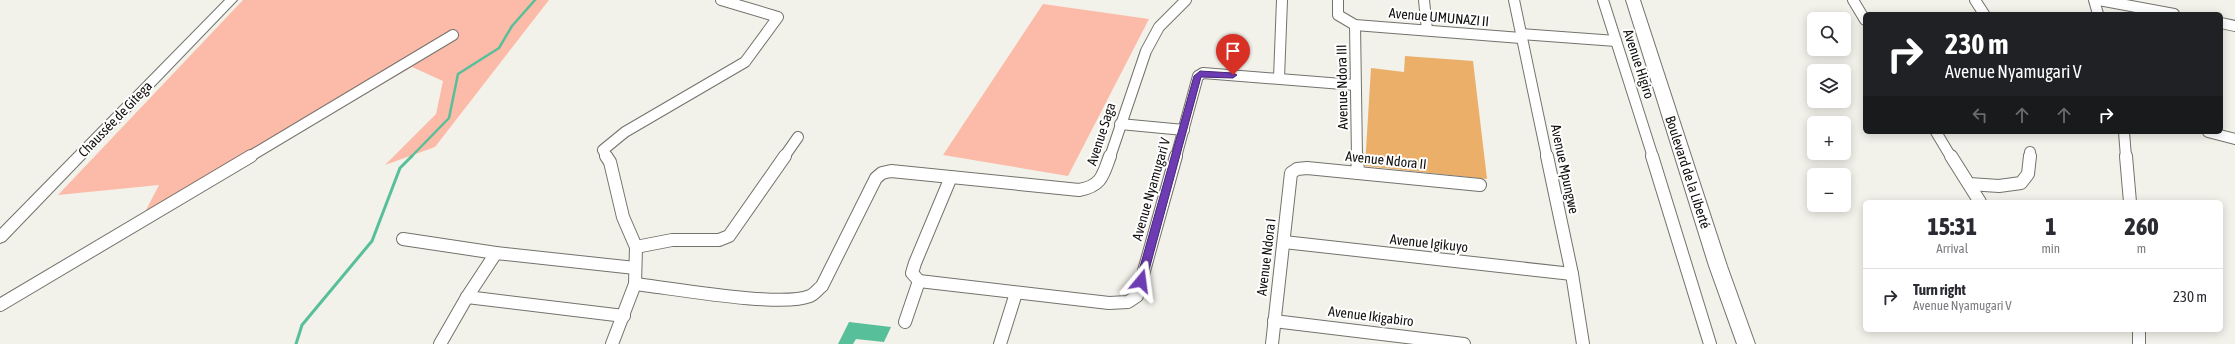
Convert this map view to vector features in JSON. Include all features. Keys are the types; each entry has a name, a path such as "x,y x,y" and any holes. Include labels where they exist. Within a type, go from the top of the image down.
{"highway":[{"name":"Boulevard de la Liberté","path":"1633,0 1718,266 1746,344"}],"main road":[{"name":"Chaussée de Gitega","path":"0,238 231,0"}],"street":[{"path":"612,344 635,284 636,248 623,217 610,162 603,150 626,132 746,62 778,17 721,0"},
{"name":"Avenue Saga","path":"635,284 770,298 795,299 809,296 822,286 876,178 882,173 891,171 1079,190 1090,188 1102,179 1146,51 1159,27 1186,0"},
{"path":"1279,78 1282,0"},
{"path":"1338,0 1338,15 1355,25"},
{"path":"1424,0 1427,30"},
{"name":"Avenue Mpungwe","path":"1514,0 1572,274 1583,344"},
{"name":"Avenue Higiro","path":"1603,0 1674,224 1710,344"},
{"path":"1853,0 1863,16"},
{"path":"1975,0 1983,12"},
{"path":"2094,0 2097,12"},
{"path":"2099,0 2163,12"},
{"path":"2223,23 2235,26"},
{"name":"Avenue UMUNAZI II","path":"1355,25 1616,41"},
{"name":"Avenue Ndora III","path":"1355,25 1358,173"},
{"path":"0,305 453,35"},
{"name":"Avenue Nyamugari V","path":"919,282 1109,303 1123,304 1133,300 1137,296 1198,76 1203,73 1355,84"},
{"path":"1120,124 1184,130"},
{"path":"1937,134 1979,200"},
{"path":"2124,134 2130,200"},
{"path":"2216,134 2235,139"},
{"path":"636,248 672,240 719,240 729,236 798,137"},
{"path":"1969,184 2011,186 2021,184 2029,172 2030,152"},
{"name":"Avenue Ndora II","path":"1291,173 1297,169 1307,168 1480,185"},
{"name":"Avenue Ndora I","path":"1272,344 1291,173"},
{"path":"905,322 919,282 912,273 914,263 947,177"},
{"path":"403,239 496,253 635,268"},
{"name":"Avenue Igikuyo","path":"1284,242 1572,274"},
{"path":"440,344 467,297 496,253"},
{"path":"1000,344 1016,293"},
{"path":"467,297 624,316"},
{"name":"Avenue Ikigabiro","path":"1274,321 1464,344"},
{"path":"2139,332 2139,344"}],"shaded area":[{"path":"243,0 549,0 435,147 385,165 436,114 443,81 412,67 157,215 144,214 159,185 58,195"},
{"path":"1043,4 1149,19 1068,176 943,155"},
{"path":"849,322 891,327 884,342 856,339 853,344 838,344"}],"building":[{"path":"1405,56 1473,61 1487,179 1365,166 1371,68 1404,72"}],"waterway":[{"path":"411,157 449,118 458,74 499,48 512,26 535,0"},
{"path":"296,344 302,325 372,241 400,168 411,157"}],"route":[{"path":"1141,281 1198,76 1203,73 1233,75"}]}
